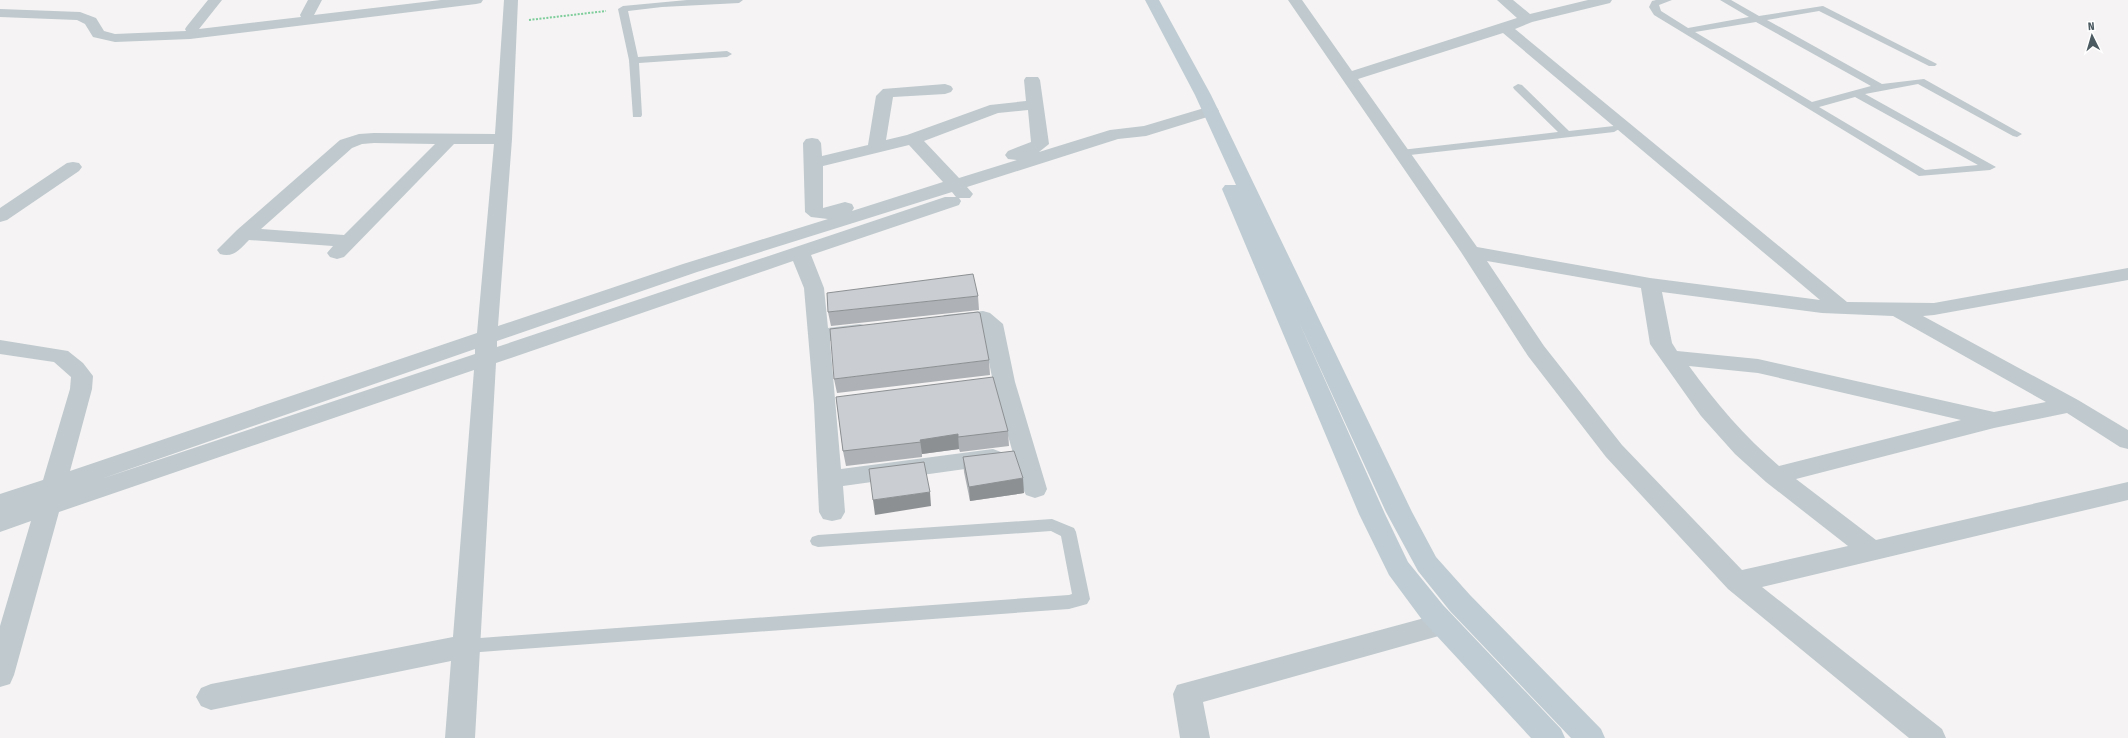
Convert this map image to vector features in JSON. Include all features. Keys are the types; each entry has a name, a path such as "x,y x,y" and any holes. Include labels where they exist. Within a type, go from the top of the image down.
{"street":[{"path":"192,29 215,0"},
{"path":"307,15 315,0"},
{"path":"145,37 192,29 426,0"},
{"path":"0,13 80,16 91,21 98,34 115,38 190,35 476,0"},
{"path":"460,738 503,139 511,22 511,0"},
{"path":"1137,0 1191,97 1205,112 1372,514 1398,568 1443,624 1550,738"},
{"path":"1152,0 1398,512 1427,564 1460,603 1590,738"},
{"path":"1295,0 1400,153 1471,252 1536,351 1614,451 1737,582 1931,738"},
{"path":"1504,0 1527,19"},
{"path":"1348,77 1505,28 1527,19 1605,0"},
{"path":"1505,28 1842,308"},
{"path":"0,522 51,496 487,349 800,253 957,185 1033,149 1040,144 1032,80"},
{"path":"876,149 884,96 889,92 945,89"},
{"path":"814,163 913,139 996,108 1034,105"},
{"path":"812,143 814,163 814,212 818,214 957,185 1129,142 1146,131 1205,112"},
{"path":"227,250 346,144 359,139 374,138 503,139"},
{"path":"244,234 343,247 449,139"},
{"path":"913,139 957,185"},
{"path":"0,216 73,167"},
{"path":"487,349 690,268 957,185"},
{"path":"1471,252 1650,284 1842,308 1897,310 1934,309 2128,274"},
{"path":"800,253 814,288 825,404 832,512"},
{"path":"1650,284 1661,344 1709,410 1744,448 1775,476 1873,551"},
{"path":"1897,310 2070,405 2128,441"},
{"path":"928,323 983,318 992,324 1004,382 1035,489"},
{"path":"819,336 881,328"},
{"path":"0,347 60,356 75,368 82,376 81,389 0,675"},
{"path":"1669,357 1758,366 1994,420"},
{"path":"981,384 1004,382"},
{"path":"825,404 848,401"},
{"path":"1775,476 1994,420 2070,405"},
{"path":"829,479 1025,454"},
{"path":"1737,582 2128,491"},
{"path":"0,504 51,496"},
{"path":"1195,738 1187,694 1443,624"},
{"path":"211,697 467,646"}],"lane":[{"path":"637,115 634,60 623,9 662,2 739,0"},
{"path":"1668,0 1655,3 1654,7 1657,13 1924,174 1990,167 1856,93"},
{"path":"1724,0 1880,86"},
{"path":"1686,31 1820,8 1932,64"},
{"path":"634,60 727,54"},
{"path":"1809,106 1880,86 1920,81 2017,134"},
{"path":"1518,87 1566,134"},
{"path":"1400,153 1614,129"},
{"path":"467,646 1069,602 1081,599 1068,532 1052,525 818,541"}],"path":[{"path":"511,22 623,9"}],"building":[{"path":"973,274 978,296 828,312 827,293"},
{"path":"978,312 980,313 989,360 834,379 830,329"},
{"path":"993,377 1008,431 958,437 958,434 920,440 921,442 843,451 836,397"},
{"path":"1014,451 1023,478 969,487 963,457"},
{"path":"924,462 930,492 873,500 869,469"}]}
